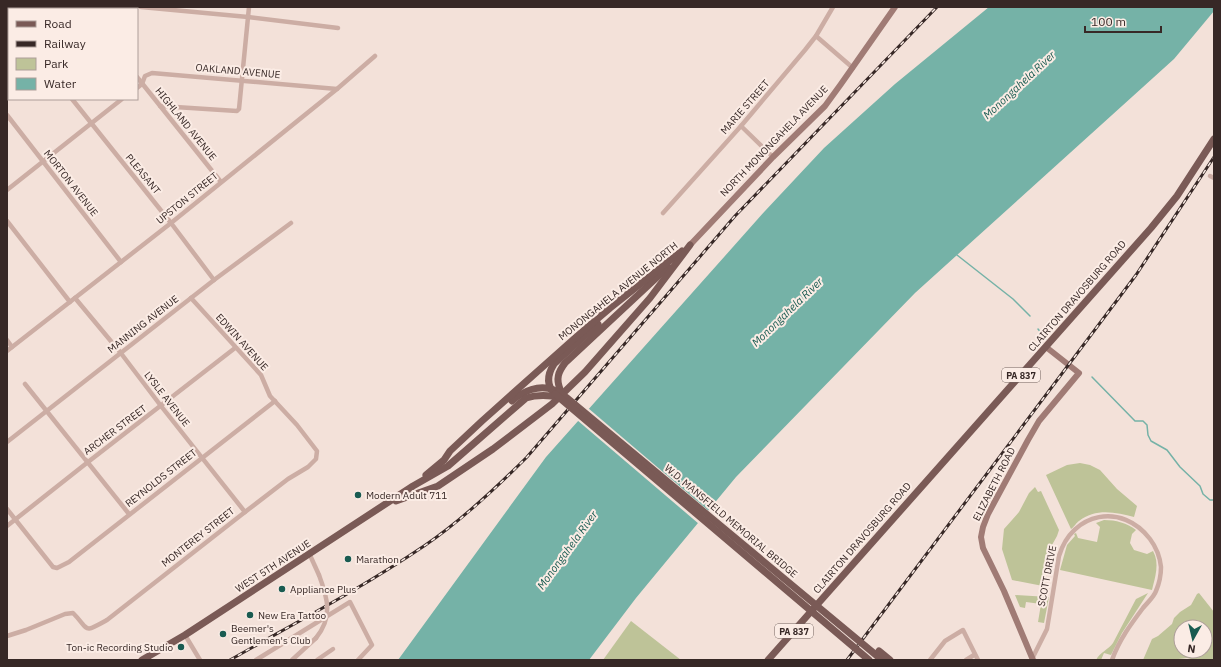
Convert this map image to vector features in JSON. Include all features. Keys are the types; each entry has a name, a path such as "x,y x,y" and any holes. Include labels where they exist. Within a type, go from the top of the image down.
{"main road":[{"name":"NORTH MONONGAHELA AVENUE","path":"690,245 773,157 824,106 853,68 894,7"},
{"name":"CLAIRTON DRAVOSBURG ROAD","path":"816,603 1046,347 1177,196 1214,139"},
{"name":"MONONGAHELA AVENUE NORTH","path":"413,486 444,460 450,451 534,374 610,308 690,245"},
{"name":"MONONGAHELA AVENUE NORTH","path":"379,509 413,494 438,486 493,449 552,404 585,372 625,326 666,278 690,245"},
{"path":"555,392 558,383 557,376 565,363 657,278 690,245"},
{"path":"566,400 555,392 549,375 554,364 632,294 645,280"},
{"name":"ELIZABETH ROAD","path":"1032,660 1004,591 983,548 981,537 988,514 1039,421 1078,373 1046,347"},
{"path":"444,460 518,395 528,390 540,388 555,392 566,400"},
{"path":"413,486 448,466 526,398 555,392"},
{"name":"W.D. MANSFIELD MEMORIAL BRIDGE","path":"566,400 816,603 882,660"},
{"name":"W.D. MANSFIELD MEMORIAL BRIDGE","path":"566,400 869,660"},
{"name":"WEST 5TH AVENUE","path":"142,660 185,634 413,486"},
{"path":"816,603 852,629 890,660"},
{"name":"PA 837","path":"768,660 816,603"}],"street":[{"path":"141,7 248,17 338,28"},
{"path":"160,106 235,112 239,109 243,81 249,7"},
{"name":"MARIE STREET","path":"662,213 741,126 816,36 833,7"},
{"path":"816,36 853,68"},
{"name":"UPSTON STREET","path":"7,351 171,223 338,89 375,56"},
{"name":"OAKLAND AVENUE","path":"142,84 146,76 152,73 338,89"},
{"name":"HIGHLAND AVENUE","path":"138,78 221,182"},
{"path":"138,87 142,84"},
{"name":"PLEASANT","path":"73,100 171,223 214,280"},
{"path":"7,190 121,100"},
{"name":"MORTON AVENUE","path":"7,115 121,262"},
{"path":"741,126 773,157"},
{"path":"7,221 70,302"},
{"name":"MANNING AVENUE","path":"7,442 120,352 291,223"},
{"name":"LYSLE AVENUE","path":"76,298 245,512"},
{"name":"EDWIN AVENUE","path":"191,298 261,375 270,396 317,451 317,455"},
{"path":"7,340 12,347"},
{"name":"ARCHER STREET","path":"7,526 235,348"},
{"path":"25,384 129,514"},
{"name":"REYNOLDS STREET","path":"15,520 53,567 57,568 69,562 202,457 275,402"},
{"name":"MONTEREY STREET","path":"7,636 65,614 73,613 82,626 86,628 92,628 107,620 288,479 308,467 316,459 317,455"},
{"path":"7,509 15,520"},
{"name":"SCOTT DRIVE","path":"1032,660 1047,629 1057,563 1062,545 1071,533 1085,521 1111,516 1123,518 1144,532 1158,553 1161,566 1160,578 1156,592 1126,631 1112,660"},
{"path":"292,660 316,638 325,624 328,611 325,592 309,553"},
{"path":"256,660 350,602 372,645 358,660"},
{"path":"930,660 945,641 963,630 974,655 978,660"},
{"path":"185,634 200,660"},
{"path":"317,660 333,649"},
{"path":"966,660 974,655"}],"green space":[{"path":"1080,463 1090,465 1100,470 1117,489 1137,506 1134,517 1106,512 1092,514 1078,522 1071,529 1046,475 1067,465"},
{"path":"1035,487 1038,492 1041,491 1059,530 1052,545 1043,586 1012,580 1002,549 1004,529 1019,512 1029,493"},
{"path":"1104,520 1121,522 1136,530 1132,534 1130,543 1134,550 1147,554 1153,551 1157,565 1152,590 1060,570 1067,545 1075,536 1074,534 1076,533 1078,538 1097,542 1100,527 1096,523"},
{"path":"1148,593 1122,633 1111,655 1104,653 1101,660 1096,660 1113,643 1136,599"},
{"path":"1199,593 1214,612 1214,660 1191,659 1213,659 1213,619 1174,619 1180,612 1191,605"},
{"path":"1015,595 1049,597 1044,623 1038,622 1041,604 1026,602 1025,608 1020,607"},
{"path":"631,621 681,660 603,660"},
{"path":"1173,621 1173,659 1178,659 1143,660 1152,639 1172,624"}],"water":[{"name":"Monongahela River","path":"989,7 1214,7 1214,11 1174,59 915,293 736,477 636,598 589,660 398,660 546,457 765,211 824,148 895,84"}],"pier":[{"path":"588,408 710,512 699,524 577,420"}],"waterway":[{"path":"957,255 1013,299 1030,316"},
{"path":"1038,329 1046,339"},
{"path":"1092,377 1135,421 1143,421 1147,425 1148,435 1151,441 1167,450 1180,467 1200,486 1203,494 1210,500 1214,500"}],"railway":[{"path":"230,660 328,605 401,561 438,536 490,493 527,457 735,216 937,7"},
{"path":"847,660 1136,275 1214,157"}],"place":[{"name":"Modern Adult 711","path":"358,495"},
{"name":"Marathon","path":"348,559"},
{"name":"Appliance Plus","path":"282,589"},
{"name":"New Era Tattoo","path":"250,615"},
{"name":"Beemer's Gentlemen's Club","path":"223,634"},
{"name":"Ton-ic Recording Studio","path":"181,647"}]}
